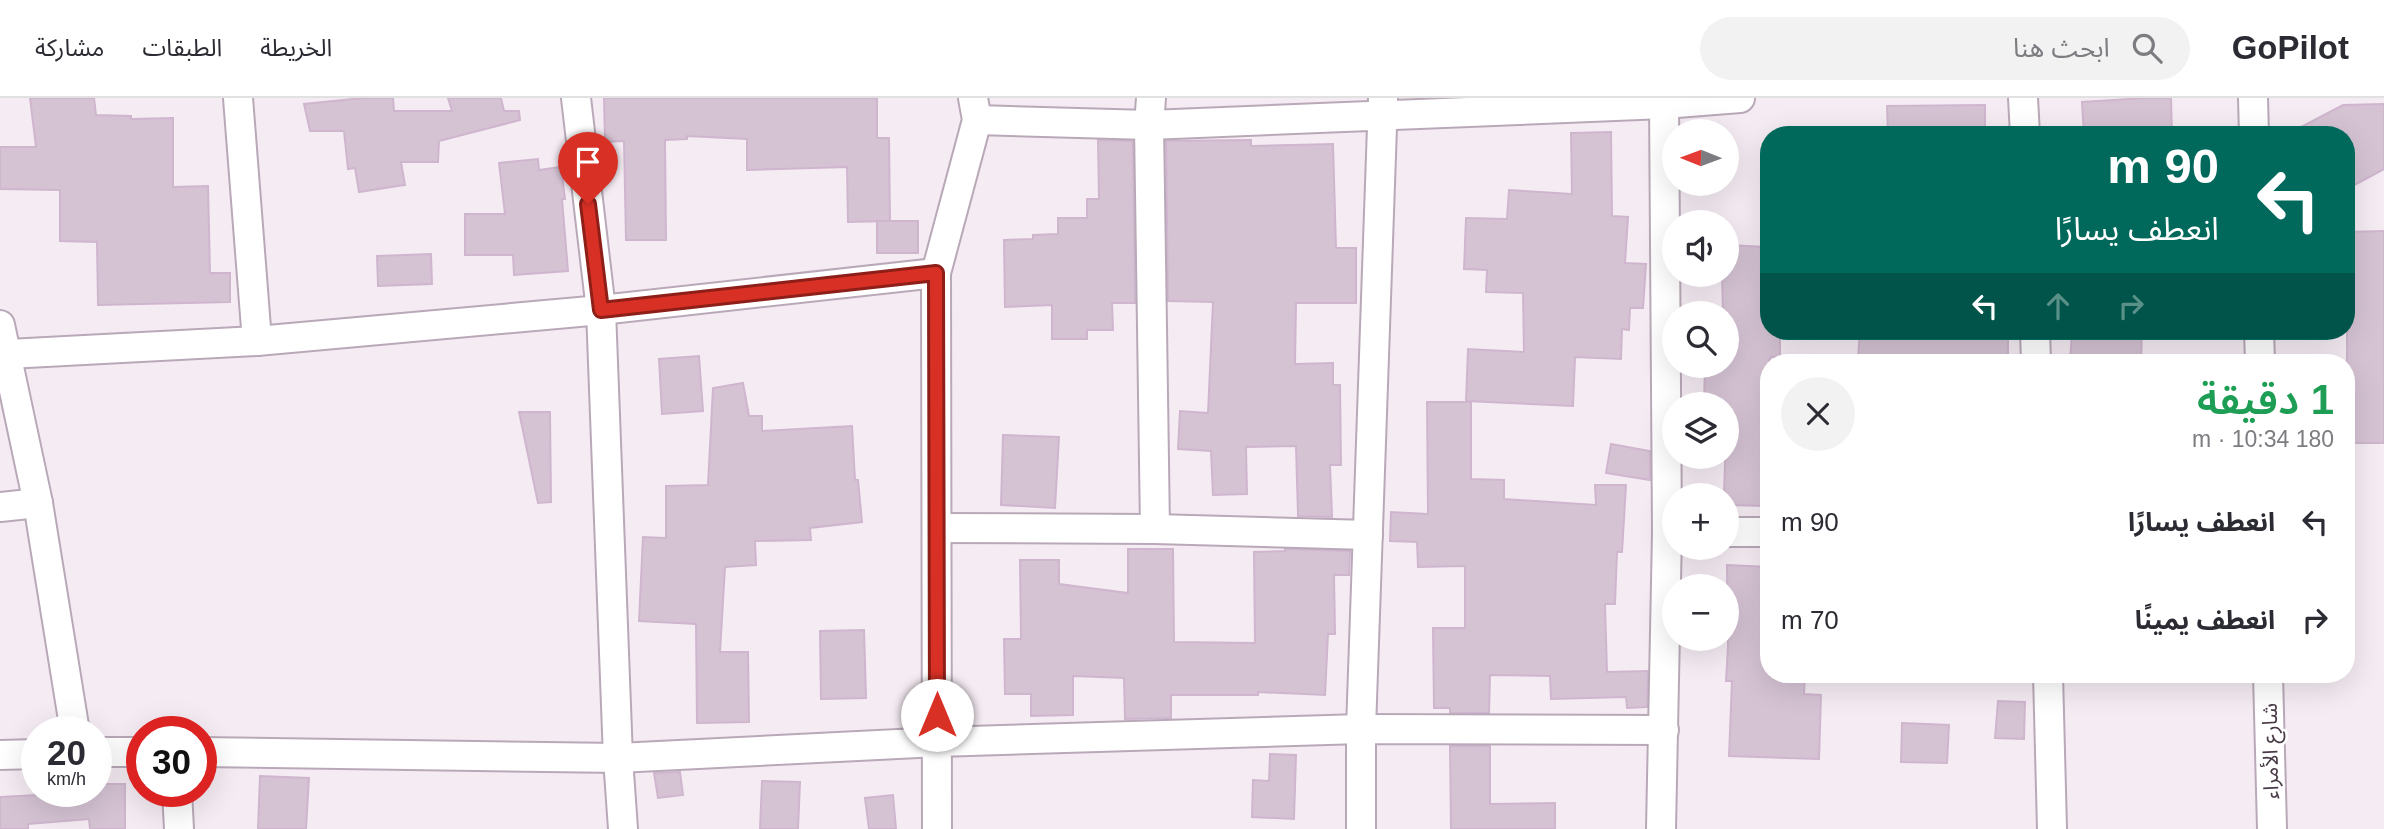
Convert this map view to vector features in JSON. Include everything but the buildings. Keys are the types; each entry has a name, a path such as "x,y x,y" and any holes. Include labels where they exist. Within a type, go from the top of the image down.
{"street":[{"path":"238,98 257,341"},
{"path":"576,98 601,310 623,829"},
{"path":"937,829 936,273 975,109 1150,111 1740,98"},
{"path":"2023,98 2025,126"},
{"path":"2253,98 2254,126"},
{"path":"1664,101 1670,483"},
{"path":"1361,829 1361,729 1383,107"},
{"path":"1150,111 1155,529"},
{"path":"8,354 257,341 601,310 936,273"},
{"path":"0,325 38,503 72,716"},
{"path":"0,507 38,503"},
{"path":"937,528 1155,529 1368,535"},
{"path":"1739,532 1760,532"},
{"path":"1661,829 1670,560"},
{"path":"2048,683 2052,829"},
{"name":"شارع الأمراء","path":"2268,683 2272,829"},
{"path":"217,752 618,758 937,742 1361,729 1664,730"},
{"path":"0,755 21,754"},
{"path":"178,807 179,829"}],"route":[{"path":"588,204 601,310 936,273 937,715"}]}
